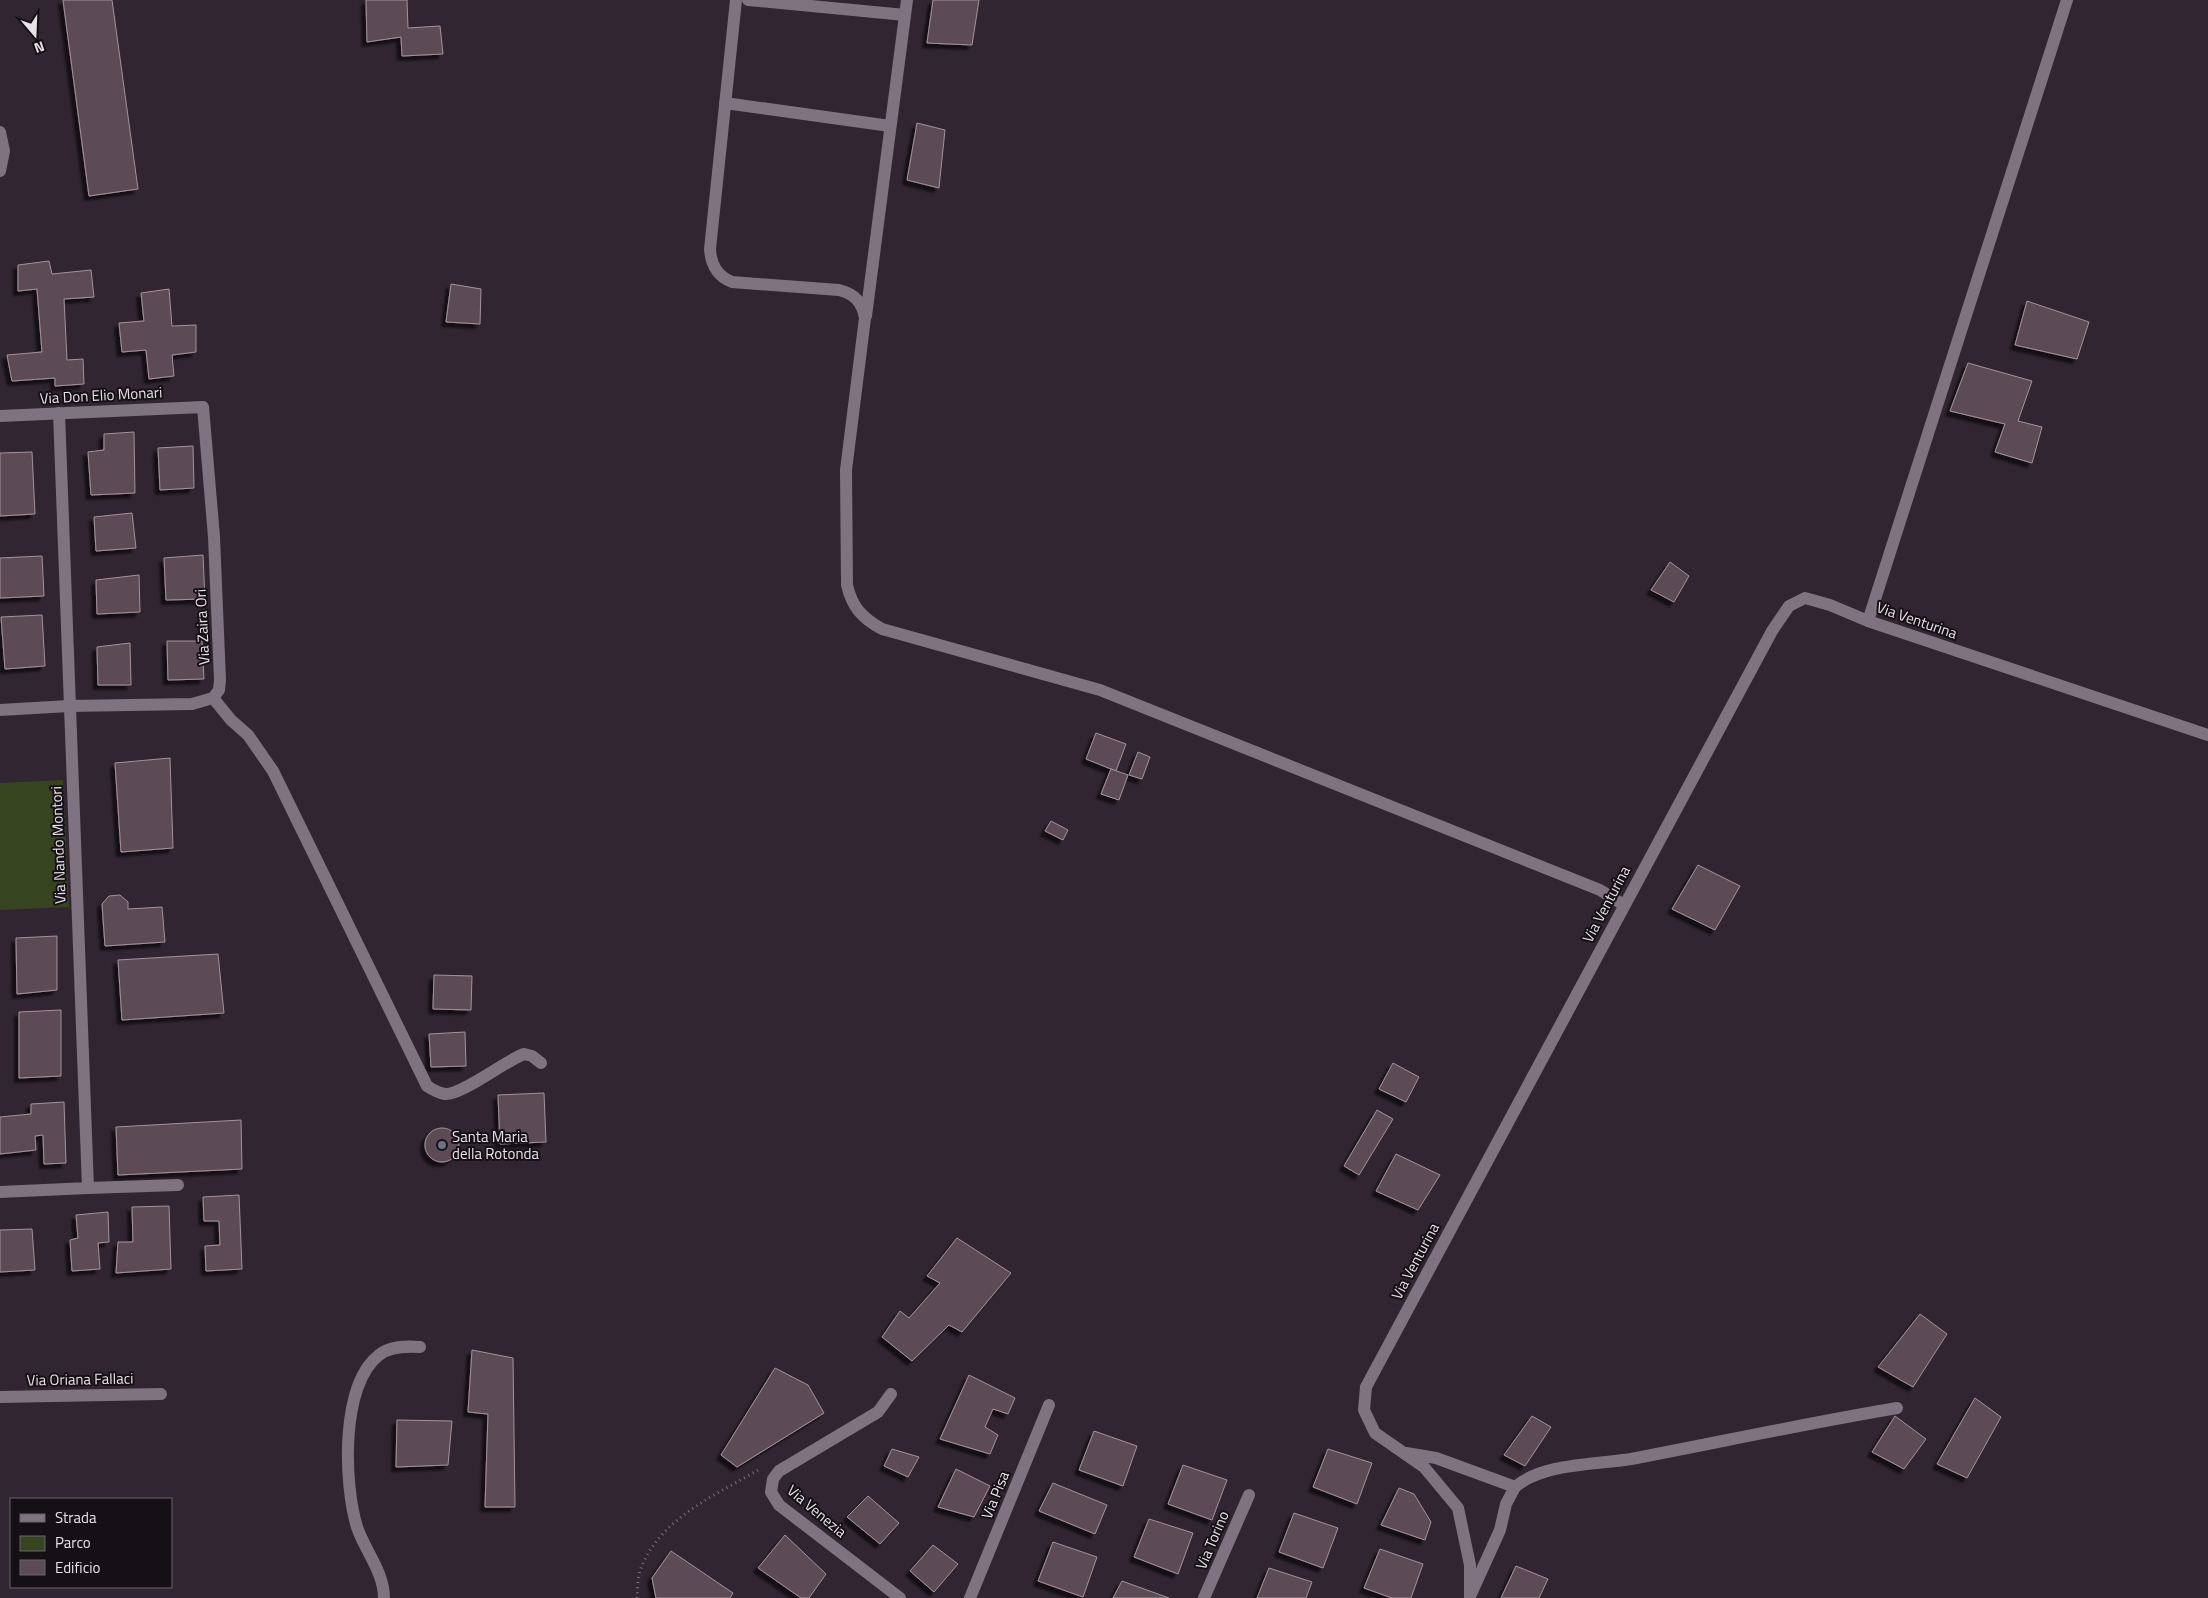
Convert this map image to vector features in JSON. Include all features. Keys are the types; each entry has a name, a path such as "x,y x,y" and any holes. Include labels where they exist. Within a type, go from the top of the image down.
{"street":[{"path":"736,0 710,249 715,269 725,279 732,282 839,290 851,293 864,309 865,318"},
{"path":"748,0 905,15"},
{"path":"907,0 846,470 847,585 850,599 863,617 882,629 1100,690 1600,890 1624,905"},
{"path":"1868,621 2067,0"},
{"path":"725,103 890,126"},
{"path":"0,132 4,151 0,171"},
{"name":"Via Don Elio Monari","path":"0,416 203,407"},
{"name":"Via Zaira Ori","path":"203,407 214,537 220,680 219,690 213,698"},
{"name":"Via Nando Montori","path":"58,413 88,1188"},
{"name":"Via Venturina","path":"1470,1598 1470,1565 1458,1508 1424,1467 1375,1433 1364,1410 1366,1386 1780,616 1789,606 1805,598 2208,735"},
{"path":"0,710 69,706 192,704 213,698 230,720 248,735 273,771 427,1086 436,1092 446,1095 459,1090 524,1054 541,1063"},
{"path":"0,1192 178,1185"},
{"path":"384,1598 384,1588 380,1576 357,1526 349,1485 349,1436 355,1395 370,1365 379,1355 389,1350 404,1346 420,1347"},
{"name":"Via Oriana Fallaci","path":"0,1397 161,1394"},
{"name":"Via Venezia","path":"891,1394 878,1412 779,1471 774,1479 771,1492 779,1505 900,1598"},
{"name":"Via Pisa","path":"970,1598 1049,1405"},
{"path":"1470,1598 1500,1530 1506,1504 1515,1486 1525,1478 1542,1472 1628,1459 1897,1408"},
{"path":"1404,1452 1436,1458 1515,1486"},
{"name":"Via Torino","path":"1204,1598 1249,1495"}],"path":[{"path":"637,1598 640,1572 656,1540 672,1522 763,1467"}],"green space":[{"path":"63,780 69,907 0,910 0,783"}],"building":[{"path":"63,0 112,0 138,189 89,196"},
{"path":"366,0 407,0 408,28 440,26 443,54 402,56 401,37 367,42"},
{"path":"933,0 979,0 972,45 927,43"},
{"path":"917,123 945,130 939,188 907,180"},
{"path":"49,261 52,274 91,270 94,297 64,299 67,360 83,359 84,384 55,386 55,378 12,381 7,355 42,352 37,289 18,291 18,265"},
{"path":"451,284 481,289 480,324 446,322"},
{"path":"169,289 172,326 196,325 196,352 172,355 174,376 149,379 146,350 122,352 119,323 144,321 141,293"},
{"path":"2027,301 2089,322 2077,359 2015,345"},
{"path":"1968,363 2032,381 2018,421 2042,427 2032,463 1995,452 2005,424 1950,411"},
{"path":"134,432 135,493 91,495 88,452 104,450 104,434"},
{"path":"193,446 194,488 160,490 158,448"},
{"path":"32,452 35,514 0,516 0,453"},
{"path":"132,513 136,548 96,551 94,517"},
{"path":"203,555 205,599 166,600 164,558"},
{"path":"42,556 44,596 0,598 0,558"},
{"path":"1670,562 1689,576 1674,602 1651,590"},
{"path":"139,575 140,612 97,614 96,580"},
{"path":"42,615 45,666 5,669 1,617"},
{"path":"167,641 202,641 204,679 168,680"},
{"path":"130,643 131,685 98,685 97,647"},
{"path":"1096,733 1126,744 1116,771 1086,759"},
{"path":"1138,752 1150,757 1142,779 1129,775"},
{"path":"170,758 173,848 121,852 115,763"},
{"path":"1111,769 1128,775 1119,800 1101,794"},
{"path":"1051,821 1068,830 1063,840 1045,831"},
{"path":"1698,865 1740,886 1715,930 1672,909"},
{"path":"120,895 128,902 128,909 162,907 165,942 105,946 102,904 109,896"},
{"path":"57,936 57,990 17,994 16,938"},
{"path":"218,954 224,1013 122,1020 118,960"},
{"path":"434,975 472,976 471,1010 433,1009"},
{"path":"61,1010 61,1076 19,1078 19,1012"},
{"path":"465,1032 466,1066 431,1067 429,1034"},
{"path":"1393,1063 1419,1077 1406,1102 1379,1089"},
{"path":"544,1093 546,1142 500,1144 498,1095"},
{"path":"64,1102 66,1163 44,1164 43,1135 35,1136 36,1150 0,1154 0,1117 31,1114 31,1104"},
{"path":"1377,1110 1393,1119 1359,1175 1344,1166"},
{"path":"241,1120 242,1169 118,1175 116,1127"},
{"name":"Santa Maria della Rotonda","path":"442,1128 454,1133 459,1145 454,1157 442,1162 430,1157 425,1145 430,1133"},
{"path":"1396,1154 1440,1175 1418,1210 1376,1191"},
{"path":"239,1195 242,1269 206,1271 205,1246 220,1245 219,1221 204,1221 203,1197"},
{"path":"169,1206 171,1269 116,1273 118,1242 133,1242 132,1207"},
{"path":"108,1212 109,1242 98,1243 100,1269 72,1271 70,1240 78,1238 76,1215"},
{"path":"32,1229 35,1270 0,1272 0,1230"},
{"path":"957,1238 1011,1273 962,1332 949,1325 912,1361 882,1337 900,1311 909,1318 940,1283 927,1276"},
{"path":"1920,1314 1947,1334 1913,1387 1878,1367"},
{"path":"472,1350 513,1358 515,1507 485,1507 488,1414 468,1412"},
{"path":"775,1368 808,1385 824,1413 737,1467 721,1455"},
{"path":"969,1375 1015,1398 1008,1414 993,1409 985,1427 998,1435 990,1454 940,1439"},
{"path":"1975,1398 2001,1417 1967,1478 1937,1464"},
{"path":"1532,1416 1551,1427 1525,1466 1504,1455"},
{"path":"1895,1416 1926,1439 1904,1469 1872,1452"},
{"path":"397,1420 452,1421 448,1465 396,1467"},
{"path":"1094,1431 1137,1446 1123,1486 1079,1470"},
{"path":"892,1449 919,1457 908,1477 884,1466"},
{"path":"1328,1449 1372,1463 1357,1504 1313,1487"},
{"path":"1183,1465 1227,1480 1212,1520 1168,1504"},
{"path":"956,1469 990,1486 974,1517 938,1507"},
{"path":"1053,1483 1107,1505 1095,1534 1039,1511"},
{"path":"1399,1488 1414,1494 1431,1522 1425,1540 1381,1525"},
{"path":"868,1496 899,1523 880,1544 847,1517"},
{"path":"1294,1513 1338,1528 1323,1568 1279,1552"},
{"path":"1149,1519 1193,1533 1178,1574 1134,1557"},
{"path":"785,1535 826,1574 809,1598 801,1598 758,1568"},
{"path":"1053,1542 1097,1557 1083,1597 1038,1581"},
{"path":"933,1545 958,1564 934,1592 910,1571"},
{"path":"1380,1549 1423,1564 1411,1598 1392,1598 1364,1588"},
{"path":"671,1551 733,1593 730,1598 656,1598 652,1578"},
{"path":"1516,1566 1548,1579 1539,1598 1501,1598"},
{"path":"1269,1568 1312,1582 1306,1598 1257,1598"},
{"path":"1122,1581 1169,1598 1113,1598"}],"place":[{"name":"Santa Maria della Rotonda","path":"442,1145"}]}
